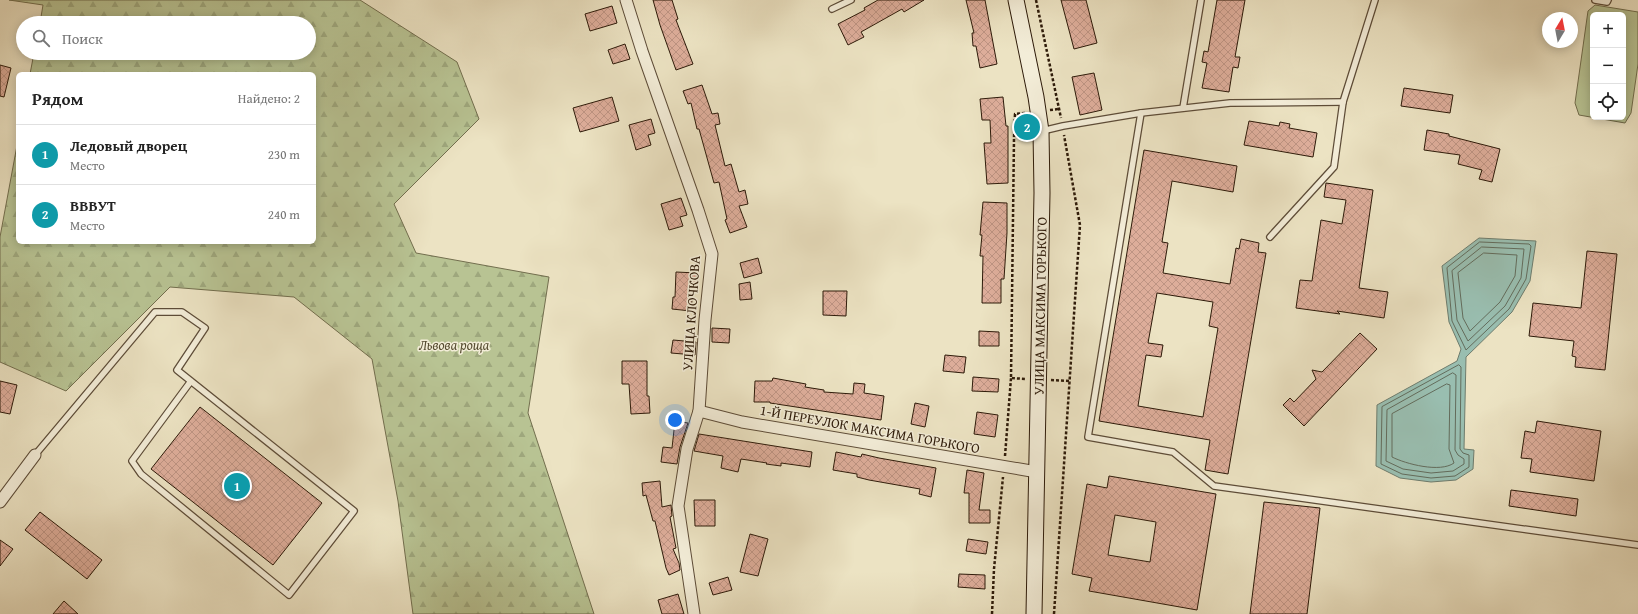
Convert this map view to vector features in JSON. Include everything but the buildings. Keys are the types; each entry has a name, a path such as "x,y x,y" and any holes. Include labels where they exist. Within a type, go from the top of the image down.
{"main road":[{"name":"УЛИЦА МАКСИМА ГОРЬКОГО","path":"1016,0 1042,131 1034,614"}],"street":[{"name":"УЛИЦА КЛОЧКОВА","path":"626,0 642,51 712,254 705,320 699,411 687,449 678,506 694,614"},
{"name":"1-Й ПЕРЕУЛОК МАКСИМА ГОРЬКОГО","path":"699,411 742,422 1037,472"},
{"path":"0,502 35,455"}],"lane":[{"path":"832,9 851,0"},
{"path":"1183,108 1201,0"},
{"path":"1270,237 1334,168 1343,102 1375,0"},
{"path":"1595,0 1607,2 1608,0"},
{"path":"1042,131 1141,113 1230,103 1343,102"},
{"path":"1141,113 1088,436 1173,452 1214,486 1638,545"},
{"path":"35,455 156,312 182,312 205,328 177,370 191,381 354,511 289,595 141,474 132,461 191,381"}],"path":[{"path":"1036,0 1063,126 1080,225 1054,614"},
{"path":"992,614 994,569 1011,378 1015,114"},
{"path":"1011,378 1070,381"}],"green space":[{"name":"Львова роща","path":"9,0 360,0 457,62 479,119 394,204 416,253 549,277 528,413 594,614 413,614 398,501 372,359 294,297 170,287 66,391 0,362 0,237 16,151 16,244 316,244 316,72 30,72 33,60 316,60 316,16 41,16 43,5"},
{"path":"1595,5 1638,12 1638,64 1631,113 1625,123 1608,120 1626,120 1626,12 1590,12 1590,117 1579,115 1575,103 1588,11"}],"water":[{"path":"1479,238 1536,241 1530,281 1512,312 1466,357 1464,449 1474,450 1473,469 1456,480 1431,482 1400,478 1376,466 1377,405 1457,361 1461,349 1449,322 1442,266"}],"place":[{"name":"ВВВУТ","path":"1027,127"},
{"name":"Ледовый дворец","path":"237,486"}]}
